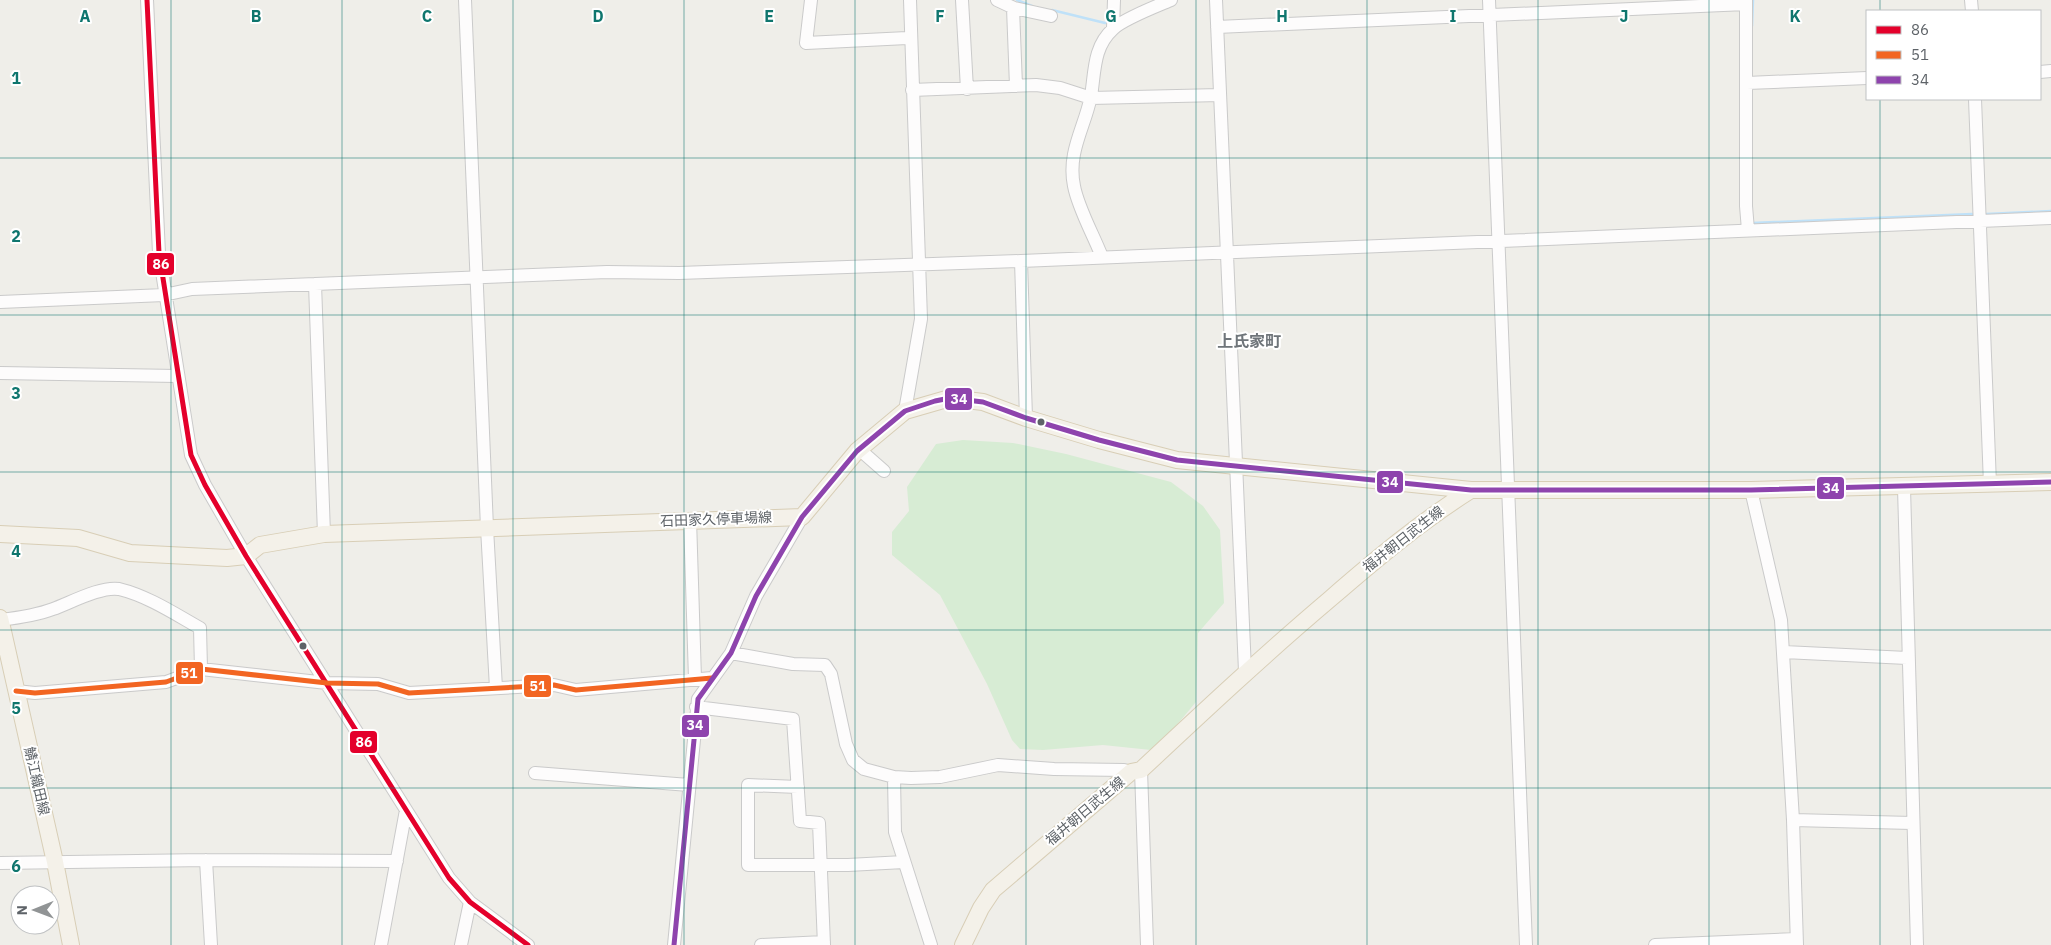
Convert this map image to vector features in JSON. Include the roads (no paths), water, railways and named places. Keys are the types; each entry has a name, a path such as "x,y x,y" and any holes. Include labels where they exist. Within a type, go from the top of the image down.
{"main road":[{"path":"802,517 860,449 905,411 950,398 983,402 1026,418 1177,460 1471,490 1904,488 2051,482"},
{"name":"福井朝日武生線","path":"963,945 981,908 993,890 1136,771 1245,671 1398,541 1434,513 1471,490"},
{"name":"石田家久停車場線","path":"0,534 78,538 130,553 227,558 246,556 260,545 324,534 690,519 802,517"},
{"name":"鯖江織田線","path":"0,619 56,862 71,945"}],"street":[{"path":"147,0 159,253 164,295 191,455 205,485 246,556 449,878 470,902 528,945"},
{"path":"465,0 487,528 496,688"},
{"path":"810,0 806,43 906,38"},
{"path":"905,411 921,319 910,0"},
{"path":"962,0 967,89"},
{"path":"997,0 1013,8 1050,16"},
{"path":"1102,257 1074,188 1072,172 1077,136 1091,98 1094,62 1102,42 1113,23 1114,0"},
{"path":"1113,23 1171,0"},
{"path":"1216,0 1245,671"},
{"path":"1489,0 1526,945"},
{"path":"1217,27 1489,16 1746,2 1746,206 1748,230"},
{"path":"1013,8 1016,86"},
{"path":"1747,83 1866,78"},
{"path":"912,90 1036,85 1060,88 1091,98 1220,95"},
{"path":"1975,100 1990,484"},
{"path":"0,302 164,295 192,289 606,272 679,273 1021,261 2051,218"},
{"path":"1021,261 1026,418"},
{"path":"315,284 324,534"},
{"path":"0,374 177,376"},
{"path":"860,449 884,471"},
{"path":"1904,488 1907,658 1917,945"},
{"path":"1655,945 1797,942 1793,820 1781,620 1751,490"},
{"path":"674,945 698,699 731,653 756,596 802,517"},
{"path":"690,519 695,679"},
{"path":"0,619 54,609 108,589 119,589 160,606 200,628 201,669"},
{"path":"1784,652 1907,658"},
{"path":"731,653 793,664 825,665 831,674 838,710 853,760 864,769 894,777 940,777 998,765 1054,769 1136,771 1147,945"},
{"path":"16,691 35,693 166,682 201,669 327,683 378,684 409,692 554,685 576,690 712,678"},
{"path":"696,707 793,719 800,821 819,823 824,944 761,945"},
{"path":"535,773 689,785"},
{"path":"894,777 895,832 931,945"},
{"path":"798,787 748,785 748,864 821,865 904,862"},
{"path":"381,945 406,810"},
{"path":"1793,820 1912,823"},
{"path":"0,863 206,860 397,861"},
{"path":"206,860 211,945"},
{"path":"461,945 470,902"}],"waterway":[{"path":"1017,0 1032,6"},
{"path":"1752,26 1753,0"},
{"path":"1052,10 1105,23 1110,21"},
{"path":"1986,214 2051,211"},
{"path":"1752,223 1972,214"}],"district":[{"name":"上氏家町","path":"1249,341"}]}
